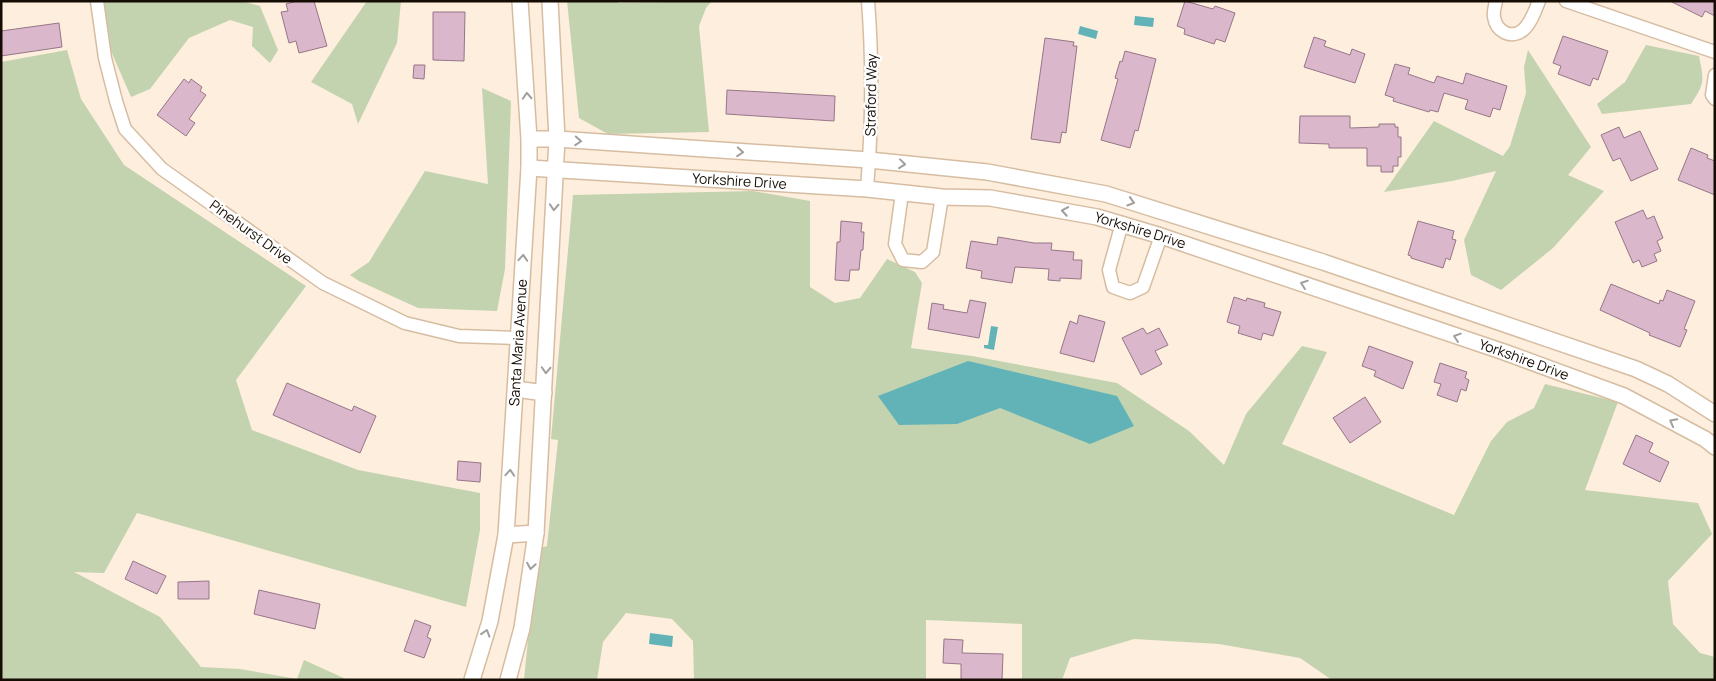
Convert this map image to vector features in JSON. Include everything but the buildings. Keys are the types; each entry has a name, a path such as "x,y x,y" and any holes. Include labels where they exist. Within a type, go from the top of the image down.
{"street":[{"name":"Pinehurst Drive","path":"97,1 105,58 125,129 162,168 323,283 405,323 459,336 518,338"},
{"name":"Santa Maria Avenue","path":"472,680 490,621 506,535 529,168 529,139 520,1"},
{"name":"Santa Maria Avenue","path":"508,680 522,628 536,534 557,140 550,1"},
{"name":"Straford Way","path":"867,189 870,160 872,51 868,1"},
{"path":"1496,1 1493,15 1497,27 1505,34 1516,34 1524,29 1535,12 1539,1"},
{"path":"1566,1 1715,52"},
{"path":"1715,75 1712,94 1715,99"},
{"name":"Yorkshire Drive","path":"529,139 870,160 987,172 1106,194 1512,325 1636,369 1668,384 1715,414"},
{"name":"Yorkshire Drive","path":"529,168 867,189 942,197 990,198 1097,216 1504,352 1624,396 1705,439 1715,447"},
{"path":"902,193 895,244 903,260 922,262 933,252 942,197"},
{"path":"1122,223 1109,270 1113,287 1130,293 1142,286 1161,236"},
{"path":"1330,294 1339,268"},
{"path":"516,389 544,393"},
{"path":"506,535 536,534"}],"green space":[{"path":"104,1 242,1 260,6 278,50 270,63 252,46 253,27 230,20 189,38 150,89 131,97 111,51"},
{"path":"367,1 401,1 397,43 358,124 352,104 311,82"},
{"path":"567,1 618,1 618,3 712,1 706,8 699,26 709,132 608,134 579,118"},
{"path":"1646,45 1699,56 1702,82 1696,97 1691,104 1602,114 1597,104 1625,82"},
{"path":"67,50 81,99 124,165 306,286 236,380 252,430 358,470 480,493 480,530 466,607 137,513 104,573 74,572 160,617 201,667 240,669 297,679 304,660 348,680 1,680 1,62"},
{"path":"1528,50 1591,147 1568,175 1604,191 1553,248 1501,290 1471,275 1464,240 1496,171 1452,181 1384,192 1434,121 1503,156 1510,146 1526,93 1524,67"},
{"path":"482,88 511,101 505,269 497,311 418,308 350,275 369,262 425,171 488,184"},
{"path":"753,191 810,201 810,287 835,303 860,298 887,259 915,272 922,283 911,348 972,356 1117,383 1189,431 1224,465 1246,414 1302,346 1327,352 1282,444 1454,515 1491,441 1507,422 1534,408 1545,384 1618,402 1585,490 1698,503 1712,534 1668,581 1673,624 1700,653 1715,657 1715,680 1332,680 1300,658 1219,644 1134,639 1070,658 1062,680 1022,680 1022,624 926,620 926,680 694,680 693,641 672,619 626,613 603,642 597,680 524,680 537,549 547,546 558,440 551,439 573,195"}],"water":[{"path":"1135,16 1154,18 1153,27 1134,25"},
{"path":"1080,26 1098,31 1096,39 1078,34"},
{"path":"991,326 998,327 994,350 984,348 984,345 988,345"},
{"path":"968,361 1117,396 1134,426 1090,444 1000,408 957,424 899,425 878,396"},
{"path":"650,633 673,636 672,647 649,644"}]}
